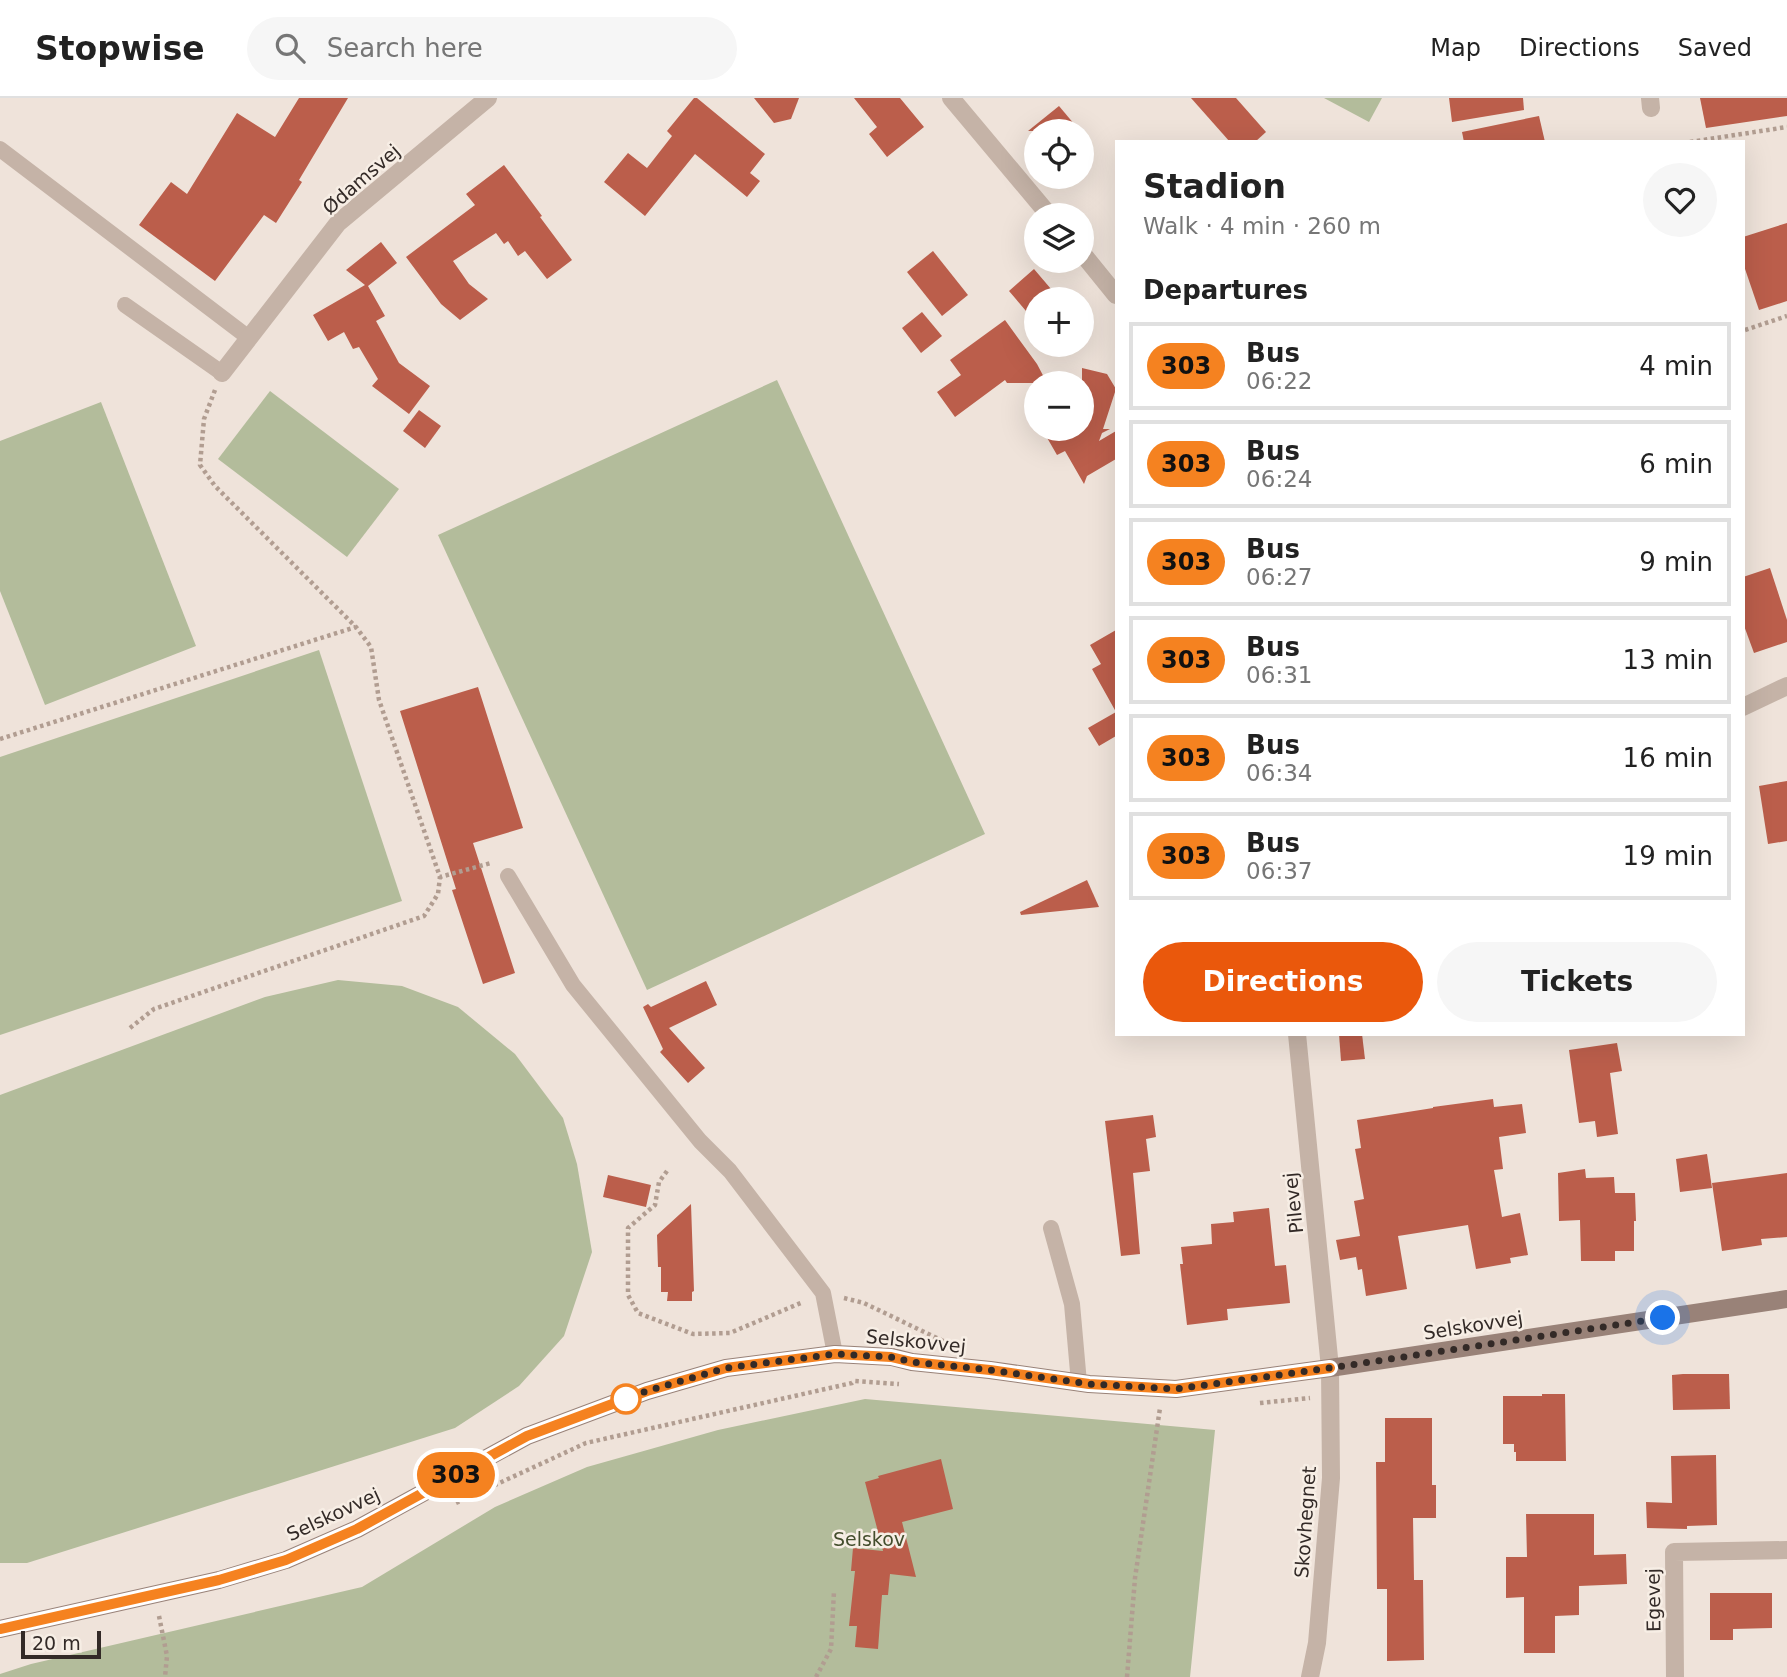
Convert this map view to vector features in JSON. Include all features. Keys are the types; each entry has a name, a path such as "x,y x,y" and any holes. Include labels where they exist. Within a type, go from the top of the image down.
{"street":[{"name":"Ødamsvej","path":"222,373 338,223 488,98"},
{"path":"951,98 1039,203"},
{"path":"1094,268 1115,294"},
{"path":"1745,705 1787,686"},
{"name":"Pilevej","path":"1297,1036 1330,1368"},
{"name":"Selskovvej","path":"0,1629 219,1580 286,1560 357,1529 527,1436 647,1391 726,1368 835,1354 891,1357 1079,1383 1176,1389 1787,1299"},
{"name":"Skovhegnet","path":"1310,1677 1317,1643 1331,1478 1330,1368"},
{"name":"Egevej","path":"1675,1677 1674,1552 1787,1550"}],"lane":[{"path":"0,149 249,338"},
{"path":"125,305 222,373"},
{"path":"508,876 573,985 700,1141 730,1171 823,1293 835,1354"},
{"path":"1051,1228 1072,1304 1079,1383"}],"path":[{"path":"1703,140 1787,127"},
{"path":"1745,330 1787,316"},
{"path":"130,1028 154,1009 424,916 438,894 440,877 379,700 371,647 356,627 215,486 200,464 204,419 222,373"},
{"path":"0,739 356,627"},
{"path":"440,877 495,862 508,876"},
{"path":"667,1171 659,1182 655,1205 628,1228 628,1295 638,1313 693,1334 730,1333 823,1293 864,1303 916,1328"},
{"path":"446,1508 586,1443 854,1381 900,1384"},
{"path":"1257,1403 1311,1398"},
{"path":"1127,1677 1135,1578 1160,1407 1171,1407"},
{"path":"816,1677 831,1649 834,1591"},
{"path":"155,1594 167,1656 165,1677"}],"green space":[{"path":"1324,98 1382,98 1369,122"},
{"path":"777,380 985,834 647,990 438,535"},
{"path":"270,391 399,489 347,557 218,459"},
{"path":"101,402 196,646 45,705 0,591 0,441"},
{"path":"319,650 402,901 0,1035 0,757"},
{"path":"338,980 402,986 458,1007 515,1054 563,1118 577,1164 592,1252 564,1336 519,1386 455,1428 27,1563 0,1563 0,1095 265,997"},
{"name":"Selskov","path":"865,1399 1215,1430 1190,1677 0,1677 0,1674 31,1664 362,1587 495,1507 587,1467 718,1430"}],"building":[{"path":"299,98 348,98 276,223 264,215 215,281 139,225 171,182 187,194 237,113 275,137"},
{"path":"694,98 765,154 750,173 760,181 747,197 695,154 645,216 604,182 628,153 647,168 672,136 667,131"},
{"path":"754,98 799,98 791,119 774,123"},
{"path":"854,98 900,98 924,127 887,157 869,134 877,127"},
{"path":"1191,98 1236,98 1266,132 1257,140 1228,140"},
{"path":"1449,98 1523,98 1524,110 1452,122"},
{"path":"1700,98 1787,98 1787,116 1706,128"},
{"path":"1059,106 1070,119 1043,119"},
{"path":"1539,116 1545,140 1464,140 1462,132"},
{"path":"504,165 572,260 547,279 525,251 518,256 508,241 504,244 496,233 453,261 469,284 488,299 460,320 441,304 406,257 475,205 466,194"},
{"path":"1787,223 1787,301 1759,310 1745,269 1745,236"},
{"path":"381,242 397,263 368,286 385,316 376,321 399,363 430,386 409,414 372,386 378,379 359,347 353,349 344,332 328,341 313,315 365,285 346,270"},
{"path":"933,251 968,295 942,316 907,272"},
{"path":"1029,273 1037,273 1049,287 1024,287 1024,309 1009,291"},
{"path":"922,312 942,336 921,353 902,328"},
{"path":"1005,320 1024,346 1024,357 1032,357 1041,371 1024,371 1024,383 1007,383 1005,380 955,417 937,392 961,375 950,360"},
{"path":"1082,368 1107,374 1115,392 1103,429 1110,429 1102,433 1099,441 1115,432 1115,460 1087,476 1084,484 1065,451 1057,455 1049,441 1094,441 1094,371 1082,371"},
{"path":"419,410 441,426 425,448 403,431"},
{"path":"1770,568 1787,620 1787,642 1754,653 1745,628 1745,576"},
{"path":"1115,631 1115,710 1092,669 1101,664 1090,645"},
{"path":"478,687 523,828 473,843 515,973 483,984 452,890 456,889 400,711"},
{"path":"1115,713 1115,737 1099,746 1088,728"},
{"path":"1787,781 1787,841 1768,844 1759,786"},
{"path":"1087,880 1099,907 1021,915 1020,912"},
{"path":"706,981 717,1005 669,1028 705,1068 688,1083 660,1052 663,1049 643,1007 648,1004 651,1007"},
{"path":"1339,1036 1362,1036 1365,1059 1341,1061"},
{"path":"1617,1043 1622,1071 1610,1073 1618,1134 1597,1137 1595,1121 1579,1123 1569,1050"},
{"path":"1493,1099 1494,1107 1522,1104 1526,1133 1499,1137 1503,1169 1494,1170 1502,1217 1520,1213 1528,1255 1510,1258 1511,1263 1476,1269 1468,1225 1398,1236 1407,1289 1366,1296 1362,1269 1358,1270 1356,1257 1340,1260 1336,1240 1360,1236 1354,1201 1364,1199 1355,1149 1361,1148 1357,1120"},
{"path":"1153,1115 1156,1137 1146,1139 1150,1171 1133,1173 1140,1254 1121,1256 1105,1121"},
{"path":"1707,1154 1712,1188 1680,1192 1676,1159"},
{"path":"1585,1169 1586,1178 1614,1177 1615,1193 1635,1193 1634,1251 1615,1251 1615,1261 1581,1261 1580,1220 1559,1221 1558,1173"},
{"path":"1787,1173 1787,1237 1761,1239 1762,1245 1722,1251 1712,1183"},
{"path":"608,1175 651,1185 646,1207 603,1197"},
{"path":"691,1204 694,1291 692,1301 667,1301 668,1292 661,1292 657,1235"},
{"path":"1269,1208 1275,1266 1286,1265 1290,1303 1227,1309 1228,1320 1187,1325 1180,1264 1183,1264 1181,1247 1212,1244 1211,1224 1234,1222 1233,1212"},
{"path":"1729,1374 1730,1409 1673,1410 1672,1375"},
{"path":"1565,1394 1566,1461 1516,1461 1514,1444 1503,1444 1503,1396"},
{"path":"1385,1418 1432,1418 1432,1485 1436,1485 1436,1518 1413,1518 1414,1580 1423,1580 1424,1660 1387,1661 1387,1589 1377,1589 1376,1462 1385,1462"},
{"path":"1716,1455 1717,1525 1687,1526 1687,1529 1647,1528 1646,1502 1672,1503 1671,1456"},
{"path":"941,1459 953,1509 902,1522 916,1577 890,1574 888,1595 882,1595 878,1649 855,1647 857,1626 849,1626 855,1571 851,1571 853,1548 883,1551 865,1482"},
{"path":"1526,1514 1594,1514 1594,1555 1626,1554 1627,1584 1579,1586 1579,1615 1555,1616 1555,1653 1524,1653 1524,1597 1506,1598 1506,1557 1527,1557"},
{"path":"1710,1593 1772,1593 1772,1628 1733,1629 1733,1640 1710,1640"}],"bus line":[{"name":"303","path":"0,1629 219,1580 286,1560 357,1529 527,1436 647,1391 726,1368 835,1354 891,1357 912,1362 1089,1384 1176,1389 1330,1368"}],"route":[{"path":"626,1399 623,1399 726,1368 835,1354 891,1357 912,1362 1089,1384 1176,1389 1663,1318"}]}
